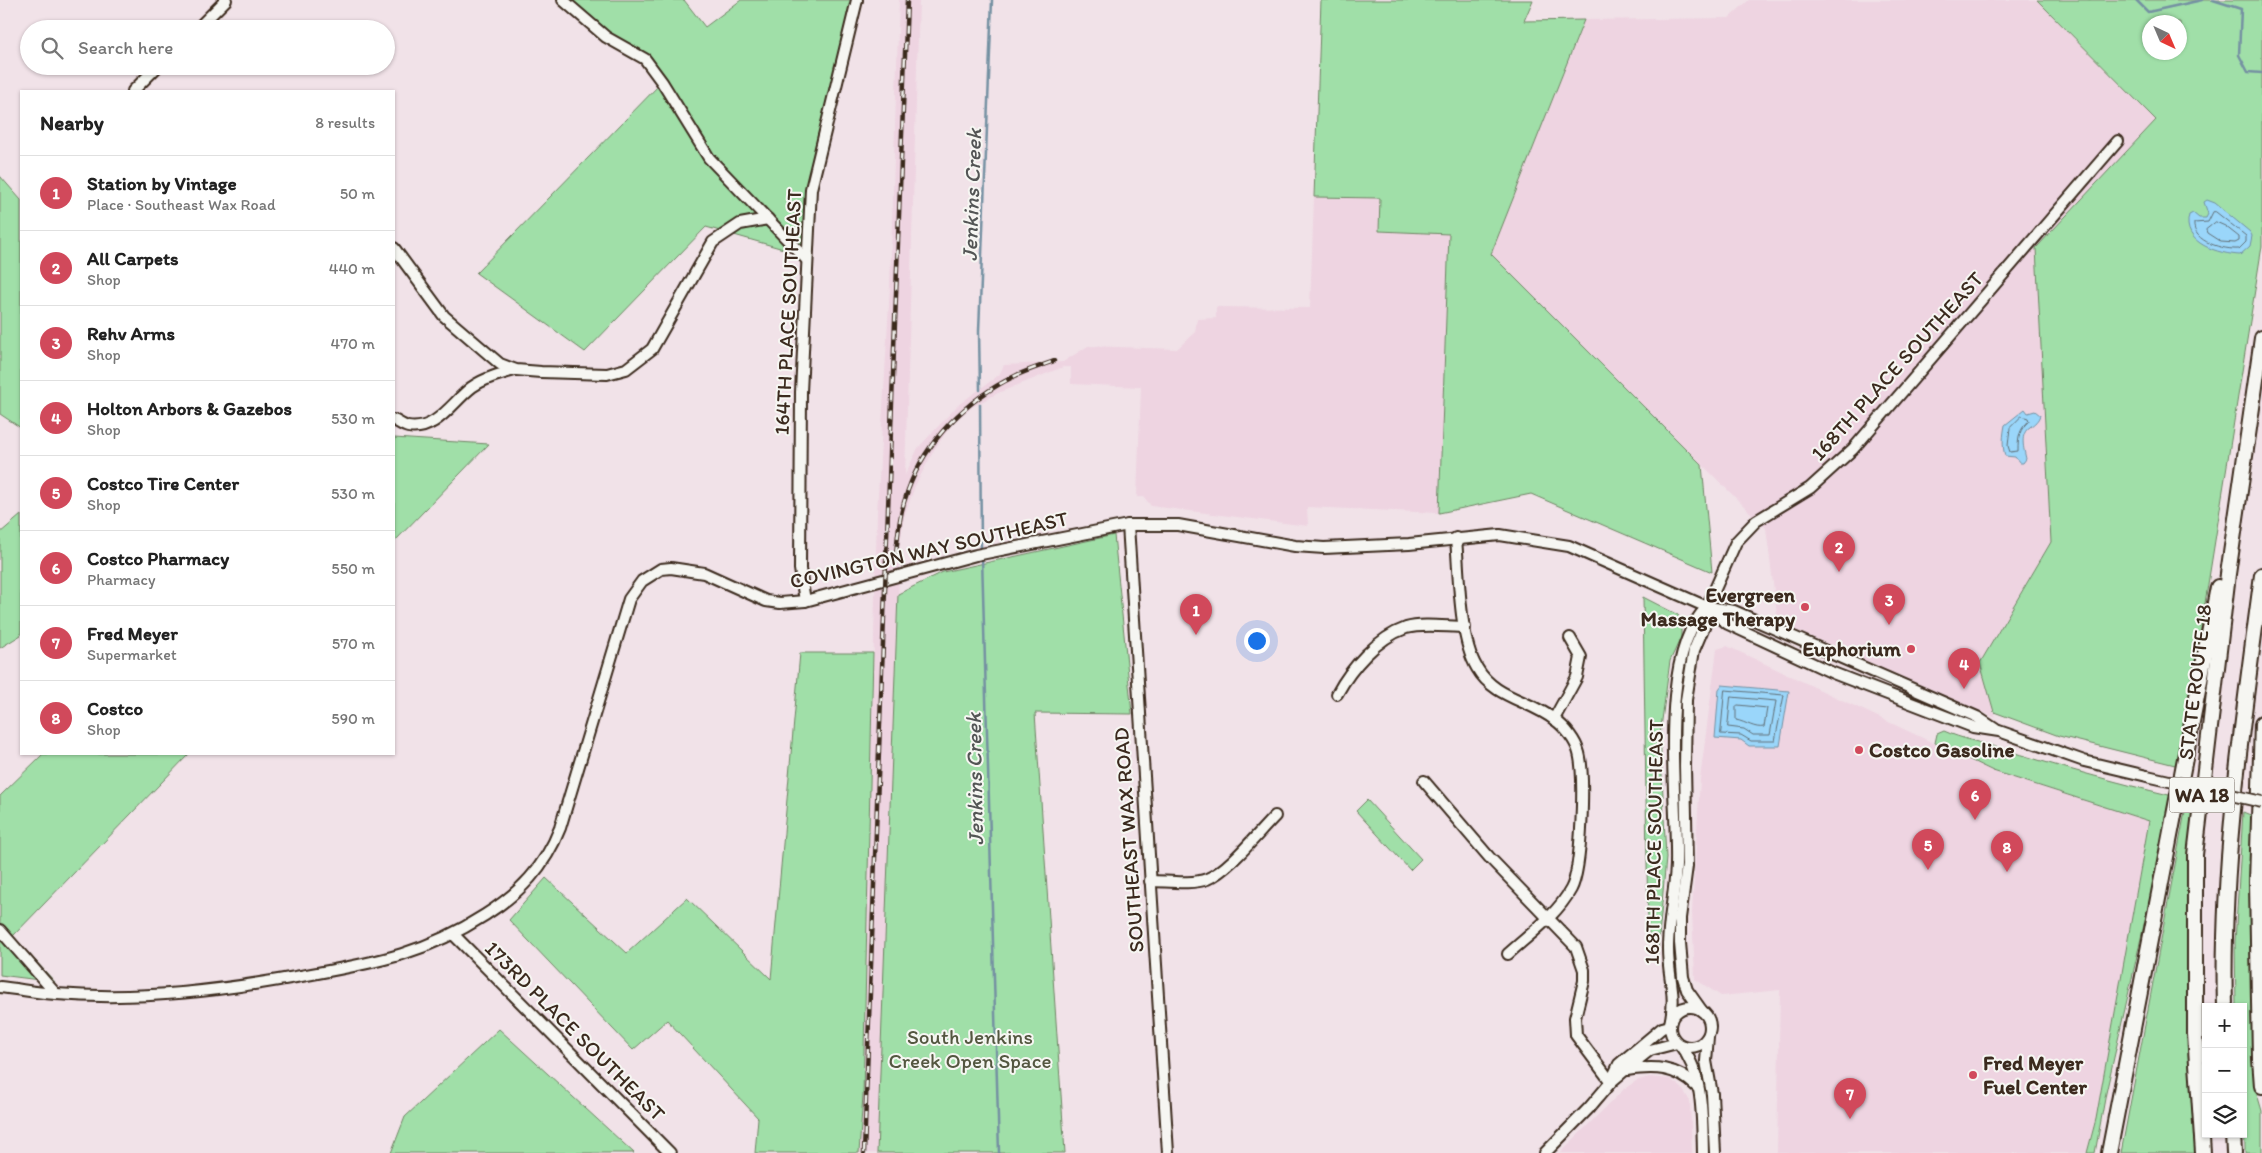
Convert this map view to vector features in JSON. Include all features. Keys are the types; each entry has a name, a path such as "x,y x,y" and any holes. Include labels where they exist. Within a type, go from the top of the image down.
{"highway":[{"name":"STATE ROUTE 18","path":"2202,1153 2195,1034 2195,855 2228,574 2262,338"},
{"path":"2109,1153 2246,439"},
{"name":"WA 18","path":"2225,1003 2225,948 2230,820 2262,575"},
{"path":"2262,724 2257,882 2262,1086"},
{"path":"2232,1138 2234,1153"}],"street":[{"path":"206,20 226,0"},
{"path":"563,0 606,37 645,59 662,82 709,158 806,259"},
{"name":"164TH PLACE SOUTHEAST","path":"805,601 800,569 801,392 806,259 811,189 857,0"},
{"path":"134,90 149,75"},
{"name":"168TH PLACE SOUTHEAST","path":"1702,1011 1689,994 1683,977 1680,943 1680,918 1687,866 1686,700 1692,661 1705,624 1707,607 1730,551 1742,534 1756,521 1810,488 1853,449 2118,141"},
{"path":"395,421 407,427 421,426 436,420 472,388 492,376 516,370 607,374 626,369 652,349 713,242 740,224 768,219"},
{"path":"395,249 444,316 489,356 500,364 516,370"},
{"name":"COVINGTON WAY SOUTHEAST","path":"454,934 494,910 523,886 544,863 554,843 579,767 625,609 635,588 652,574 671,568 704,573 766,601 780,603 805,601 976,554 1128,525 1178,526 1295,546 1324,548 1409,544 1500,535 1569,546 1707,607 1734,612 1977,717 1999,731"},
{"name":"SOUTHEAST WAX ROAD","path":"1128,525 1168,1153"},
{"path":"1456,538 1465,627 1470,653 1483,678 1495,688 1554,719 1565,729 1579,752 1582,784 1579,850 1572,886 1564,901 1508,954"},
{"name":"168TH PLACE SOUTHEAST","path":"1670,1025 1674,999 1668,950 1669,922 1676,867 1674,704 1678,672 1686,640 1696,617 1707,607"},
{"name":"COVINGTON WAY SOUTHEAST","path":"1707,607 1728,624 1833,673 1974,727 1999,731 2084,761 2262,802"},
{"path":"1337,694 1345,679 1355,667 1388,638 1407,628 1465,627"},
{"path":"1554,719 1577,677 1581,657 1570,638"},
{"path":"1833,673 1860,678 1888,688 1893,685 1894,681"},
{"path":"1424,781 1489,857 1576,947 1582,962 1584,981 1575,1018 1576,1035 1611,1082"},
{"path":"1150,882 1207,879 1226,866 1275,816"},
{"path":"0,930 56,994"},
{"path":"0,987 56,994 108,996 154,995 217,990 256,985 375,962 413,952 454,934"},
{"name":"173RD PLACE SOUTHEAST","path":"454,934 670,1153"},
{"path":"1703,1153 1698,1088 1693,1065 1672,1035 1670,1025 1672,1018 1680,1009 1691,1007 1702,1011 1710,1022 1706,1061 1712,1094 1715,1153"},
{"path":"1611,1082 1619,1064 1662,1028 1670,1025"},
{"path":"1545,1153 1590,1108 1611,1082 1650,1050 1678,1043 1684,1047 1696,1046 1702,1044 1709,1035"},
{"path":"1627,1070 1651,1066 1668,1068 1679,1072 1698,1088"}],"shaded area":[{"path":"899,0 919,0 905,475 918,448 958,405 999,375 1004,365 1063,362 1088,346 1177,349 1195,332 1197,319 1216,318 1216,307 1310,308 1314,197 1381,198 1379,231 1449,234 1439,513 1307,507 1308,526 1151,506 1144,497 1137,497 1141,387 1071,384 1071,367 1063,367 998,393 972,407 952,424 934,450 915,486 904,517 900,545 880,1109 877,1153 859,1153 863,1095 877,513 890,286"},
{"path":"1749,0 2037,0 2156,120 2037,259 2051,542 1980,663 1996,718 1778,622 1766,528 1490,254 1584,20 1729,18"},
{"path":"1727,646 1993,771 2149,821 2096,1119 2087,1153 1777,1153 1780,990 1721,996 1695,979 1692,912 1700,779 1717,649"},
{"path":"1649,1077 1670,1079 1681,1087 1690,1101 1692,1153 1560,1153 1624,1089 1636,1081"}],"green space":[{"path":"565,0 684,0 705,27 741,0 857,0 801,254 706,227 585,352 476,273 662,82 645,59"},
{"path":"1321,0 1533,0 1524,21 1584,20 1491,254 1702,465 1712,572 1531,494 1439,513 1449,234 1379,231 1380,198 1314,197"},
{"path":"2037,0 2262,0 2262,246 2179,766 2059,736 1994,712 1980,663 2051,542 2036,248 2156,120"},
{"path":"0,176 20,199 20,427 0,414"},
{"path":"395,438 489,444 395,541"},
{"path":"20,516 20,636 0,648 0,533"},
{"name":"South Jenkins Creek Open Space","path":"1114,535 1132,714 1035,713 1065,1153 877,1153 898,594 943,572"},
{"path":"1643,597 1678,615 1681,622 1681,637 1670,661 1660,735 1666,858 1657,960 1648,930"},
{"path":"800,653 873,653 863,1095 859,1153 755,1153 758,1118 667,1020 633,1050 509,920 546,878 627,953 687,898 771,979"},
{"path":"1944,731 2064,767 2173,796 2106,1093 2095,1153 2087,1153 2096,1119 2149,821 1993,771 1935,743 1937,734"},
{"path":"42,755 188,755 13,936 55,982 0,975 0,796"},
{"path":"1367,800 1421,859 1410,870 1356,811"},
{"path":"2187,801 2195,802 2188,934 2188,1022 2196,1153 2121,1153"},
{"path":"2243,812 2253,816 2257,1094 2262,1111 2262,1153 2245,1153 2245,1138 2247,1138 2247,1003 2236,1003 2235,942"},
{"path":"499,1029 634,1153 391,1153 405,1117"}],"water":[{"path":"2207,200 2215,203 2250,232 2252,236 2250,246 2240,255 2213,250 2196,240 2191,233 2188,225 2189,215 2193,213 2199,218 2206,218 2208,214 2204,202"},
{"path":"2025,409 2028,413 2035,411 2040,415 2024,434 2023,446 2026,459 2023,463 2020,463 2015,457 2005,456 2003,437 2005,425"},
{"path":"1722,685 1789,691 1780,746 1749,746 1741,740 1715,738 1719,689"}],"waterway":[{"name":"Jenkins Creek","path":"980,390 979,331 992,0"},
{"path":"2136,0 2148,12 2202,0"},
{"path":"2213,0 2241,9 2239,55 2248,72 2262,73"},
{"name":"Jenkins Creek","path":"980,404 981,552"},
{"name":"Jenkins Creek","path":"982,557 999,1153"}],"railway":[{"path":"864,1153 907,0"},
{"path":"896,554 905,498 916,472 937,438 965,409 997,385 1054,361"}],"place":[{"name":"All Carpets","path":"1839,572"},
{"name":"Evergreen Massage Therapy","path":"1805,607"},
{"name":"Rehv Arms","path":"1889,625"},
{"name":"Station by Vintage","path":"1196,635"},
{"name":"Euphorium","path":"1911,649"},
{"name":"Holton Arbors & Gazebos","path":"1964,689"},
{"name":"Costco Gasoline","path":"1859,750"},
{"name":"Costco Pharmacy","path":"1975,820"},
{"name":"Costco Tire Center","path":"1928,870"},
{"name":"Costco","path":"2007,872"},
{"name":"Fred Meyer Fuel Center","path":"1973,1075"},
{"name":"Fred Meyer","path":"1850,1119"}]}
